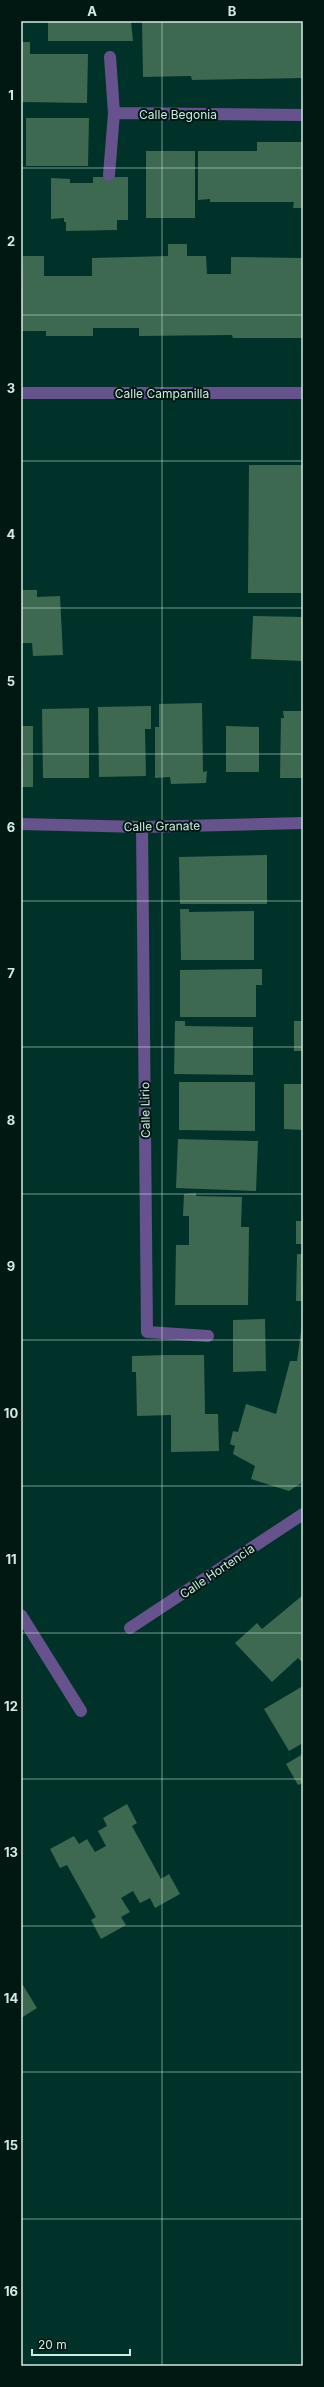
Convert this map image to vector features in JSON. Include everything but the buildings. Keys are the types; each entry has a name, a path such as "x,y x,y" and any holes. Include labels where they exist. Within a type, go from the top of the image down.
{"street":[{"path":"109,175 114,113 110,57"},
{"name":"Calle Begonia","path":"114,113 303,115"},
{"name":"Calle Campanilla","path":"21,393 303,393"},
{"name":"Calle Granate","path":"21,824 142,827 303,823"},
{"name":"Calle Lirio","path":"142,827 147,1332 208,1336"},
{"name":"Calle Hortencia","path":"130,1628 303,1514"},
{"path":"21,1615 81,1711"}]}
